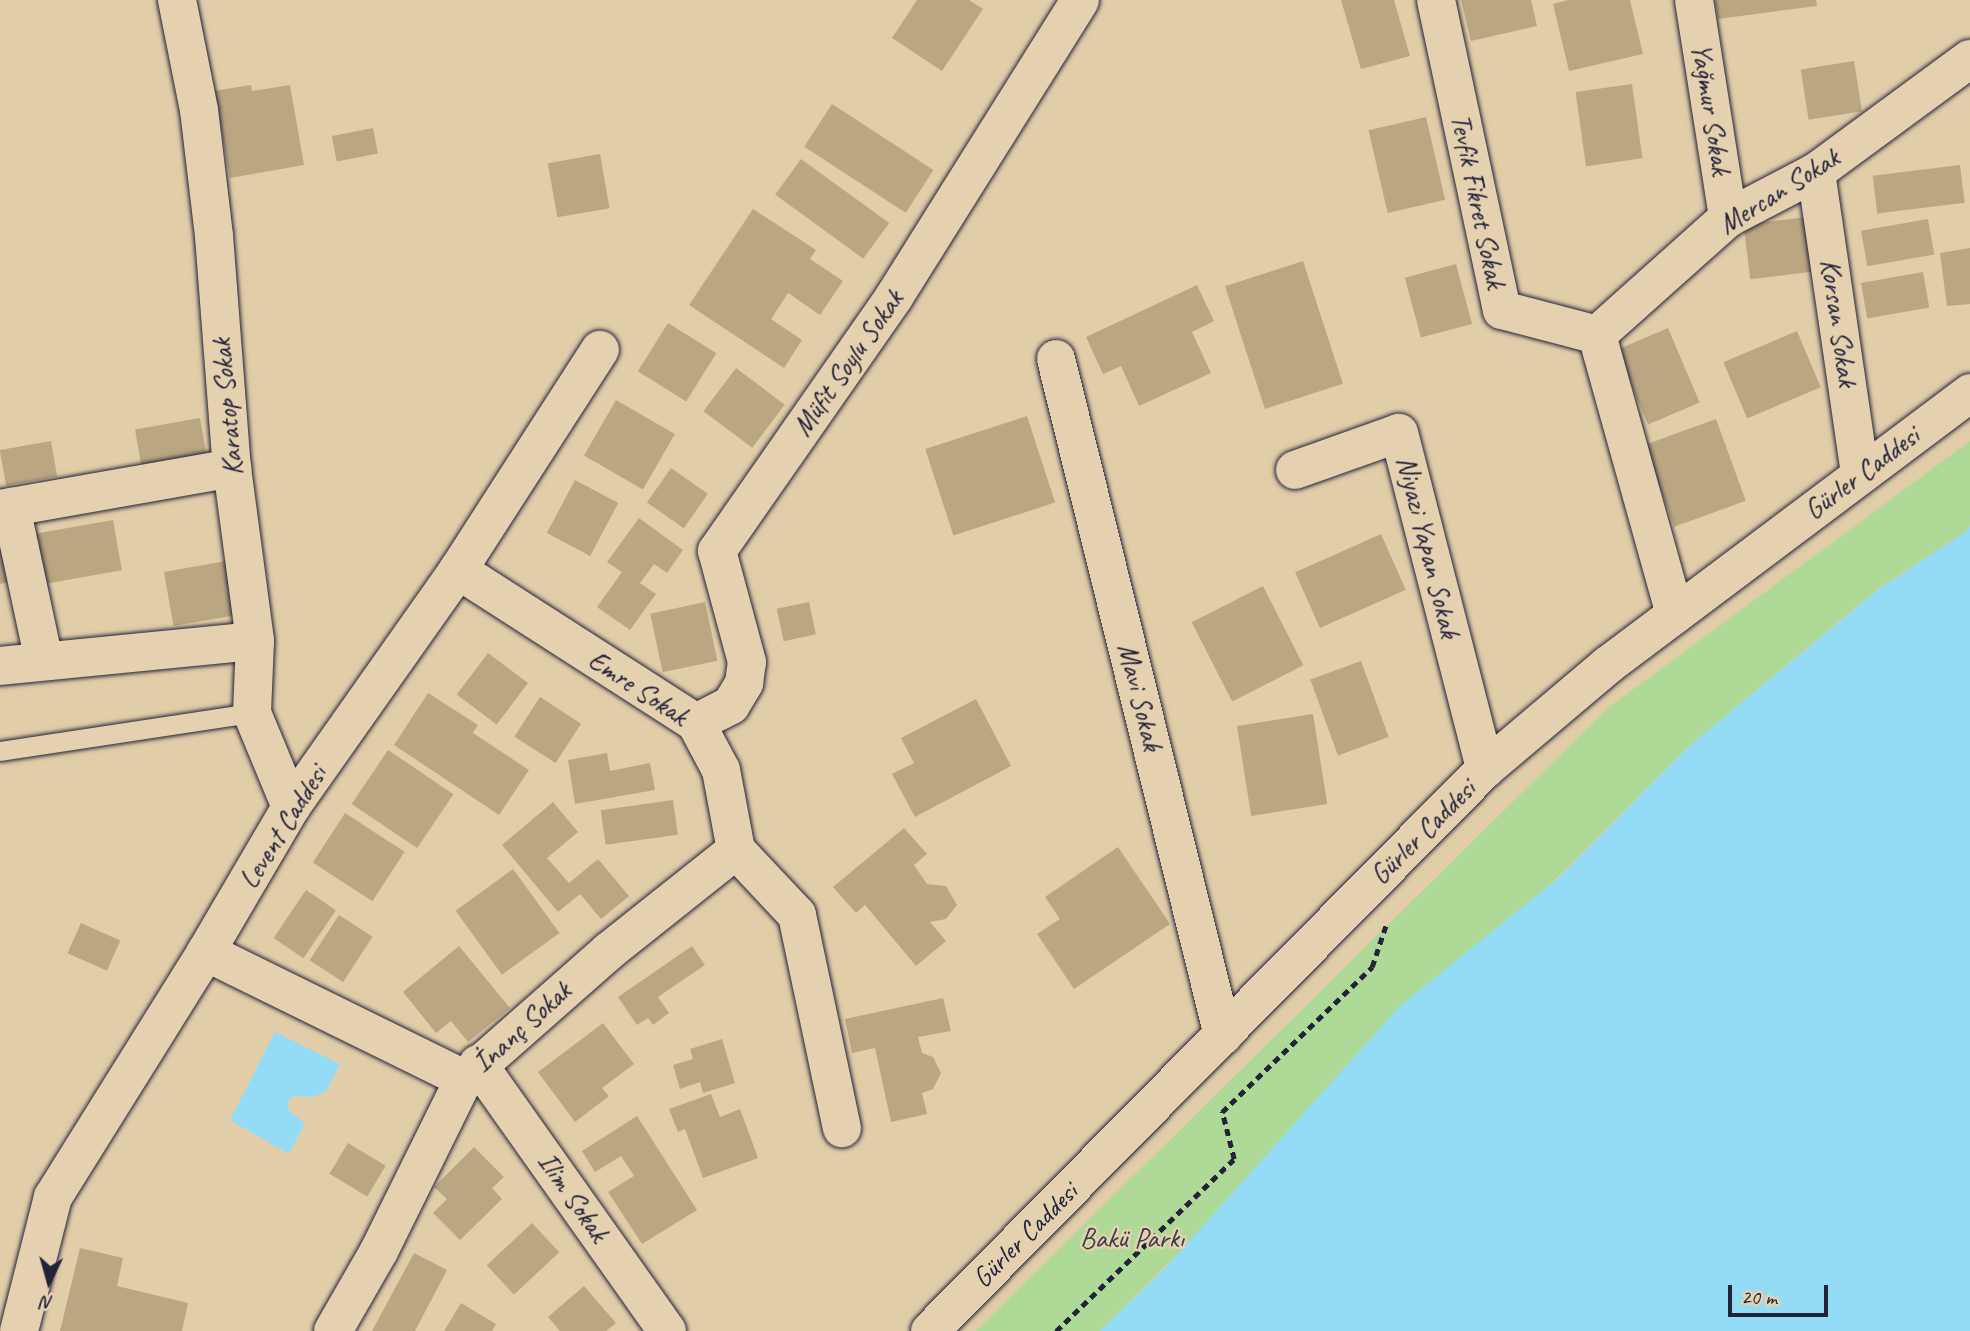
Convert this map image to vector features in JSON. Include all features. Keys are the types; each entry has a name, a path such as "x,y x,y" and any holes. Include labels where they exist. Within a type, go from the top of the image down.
{"street":[{"name":"Karatop Sokak","path":"177,0 199,110 214,236 232,468 255,641 252,713 291,807"},
{"name":"Müfit Soylu Sokak","path":"696,723 731,705 744,683 746,672 747,662 717,551 894,297 1080,0"},
{"name":"Tevfik Fikret Sokak","path":"1436,0 1502,310 1597,335"},
{"name":"Yağmur Sokak","path":"1693,0 1728,218"},
{"name":"Mercan Sokak","path":"1597,335 1728,218 1816,172 1970,59"},
{"name":"Korsan Sokak","path":"1816,172 1860,474"},
{"path":"1597,335 1675,614"},
{"name":"Levent Caddesi","path":"19,1331 53,1197 206,952 291,807 458,570 600,350"},
{"name":"Mavi Sokak","path":"1056,359 1223,1035"},
{"name":"Gürler Caddesi","path":"930,1331 1485,769 1608,665 1970,393"},
{"name":"Niyazi Yapan Sokak","path":"1295,470 1399,433 1485,769"},
{"path":"44,661 6,508 232,468"},
{"name":"Emre Sokak","path":"458,570 696,723 722,770 736,850"},
{"path":"0,666 255,641"},
{"path":"736,850 797,915 842,1128"},
{"name":"İnanç Sokak","path":"333,1331 379,1251 471,1071 609,951 736,850"},
{"name":"Ilim Sokak","path":"206,952 471,1071 667,1331"}],"lane":[{"path":"0,751 252,713"}],"path":[{"path":"1056,1331 1234,1159 1222,1112 1372,967 1387,920"}],"green space":[{"name":"Bakü Parkı","path":"1970,441 1970,526 1964,533 1879,588 1688,747 1100,1331 976,1331 1608,708"}],"water":[{"path":"1970,526 1970,1331 1100,1331 1164,1269 1400,1006 1557,879 1688,747 1880,588 1964,533"},
{"path":"275,1032 340,1064 327,1090 314,1097 293,1096 288,1102 289,1111 305,1123 289,1154 230,1120"}],"building":[{"path":"917,0 969,0 983,9 942,71 892,38"},
{"path":"1341,0 1394,0 1410,56 1361,69"},
{"path":"1461,0 1531,0 1537,26 1471,41"},
{"path":"1568,0 1630,0 1643,54 1569,71 1553,4"},
{"path":"1715,0 1816,0 1817,6 1718,19"},
{"path":"1854,61 1862,111 1809,120 1801,69"},
{"path":"1632,84 1642,158 1586,166 1576,92"},
{"path":"251,85 252,91 290,85 304,165 230,178 214,91"},
{"path":"832,104 933,170 906,213 804,147"},
{"path":"1426,117 1445,200 1388,213 1369,130"},
{"path":"373,128 378,154 337,162 332,136"},
{"path":"600,154 610,208 557,217 548,163"},
{"path":"801,159 889,223 863,259 775,195"},
{"path":"1960,165 1965,203 1877,213 1873,176"},
{"path":"753,209 816,250 810,259 843,281 820,315 788,293 771,319 802,340 784,368 689,305"},
{"path":"1815,216 1822,271 1750,279 1744,225"},
{"path":"1928,219 1934,254 1867,266 1861,231"},
{"path":"1970,248 1970,304 1947,306 1940,253"},
{"path":"1303,261 1343,384 1265,409 1225,286"},
{"path":"1456,264 1472,324 1421,338 1405,278"},
{"path":"1923,272 1929,307 1867,318 1861,283"},
{"path":"1197,285 1214,321 1192,332 1211,373 1139,406 1121,366 1103,374 1086,337"},
{"path":"668,323 716,353 686,402 638,371"},
{"path":"1668,328 1700,403 1648,424 1616,350"},
{"path":"1797,331 1821,387 1747,418 1723,362"},
{"path":"736,368 785,405 752,448 704,411"},
{"path":"616,400 675,434 643,489 584,455"},
{"path":"1027,416 1055,503 953,536 925,449"},
{"path":"200,418 207,459 142,471 135,429"},
{"path":"1716,419 1746,501 1674,527 1645,445"},
{"path":"51,441 57,476 6,485 0,450"},
{"path":"671,468 708,494 684,528 647,502"},
{"path":"575,480 618,503 590,556 547,533"},
{"path":"639,518 683,550 667,573 654,564 640,583 656,594 630,630 597,607 622,572 607,562"},
{"path":"113,520 122,570 34,586 25,535"},
{"path":"1381,534 1406,590 1320,628 1295,572"},
{"path":"0,543 9,582 0,584"},
{"path":"226,561 236,615 174,626 164,572"},
{"path":"1263,586 1303,665 1232,702 1192,622"},
{"path":"705,602 717,661 663,672 650,614"},
{"path":"809,602 816,634 784,641 777,609"},
{"path":"488,653 528,683 497,725 457,695"},
{"path":"1361,661 1389,737 1338,756 1310,679"},
{"path":"428,693 478,725 473,733 529,770 499,815 394,745"},
{"path":"540,697 581,724 555,763 514,736"},
{"path":"976,699 1011,766 915,817 892,774 914,763 901,738"},
{"path":"1313,714 1327,804 1251,816 1237,726"},
{"path":"388,750 453,794 417,848 352,804"},
{"path":"607,753 610,771 650,763 655,790 575,804 568,760"},
{"path":"673,800 678,835 606,845 601,810"},
{"path":"553,802 578,832 547,858 569,883 598,859 629,896 601,919 580,894 558,912 502,845"},
{"path":"345,813 405,852 372,901 313,862"},
{"path":"904,828 927,854 914,865 927,884 946,886 957,905 946,919 930,922 946,941 916,966 865,905 856,913 833,887"},
{"path":"1118,847 1170,924 1074,989 1037,934 1060,919 1045,897"},
{"path":"513,869 559,933 502,975 456,911"},
{"path":"306,890 336,910 303,958 274,938"},
{"path":"339,915 373,937 343,982 310,960"},
{"path":"81,923 120,940 107,971 68,953"},
{"path":"459,946 510,1008 468,1042 451,1021 436,1033 403,992"},
{"path":"692,946 705,965 658,997 669,1013 653,1025 648,1018 637,1025 618,997"},
{"path":"943,998 951,1031 918,1037 922,1053 933,1057 941,1073 933,1089 922,1093 927,1114 891,1122 875,1048 852,1053 845,1019"},
{"path":"603,1023 634,1064 602,1088 609,1096 575,1122 538,1072"},
{"path":"722,1039 735,1083 703,1093 700,1082 680,1089 673,1065 693,1059 690,1049"},
{"path":"711,1094 720,1117 740,1109 758,1158 703,1178 685,1129 678,1132 669,1109"},
{"path":"637,1116 697,1210 642,1244 608,1192 634,1176 621,1156 595,1172 582,1151"},
{"path":"348,1143 386,1166 367,1197 329,1174"},
{"path":"474,1147 504,1177 492,1188 502,1199 460,1240 433,1213 447,1199 434,1187"},
{"path":"532,1223 559,1252 514,1295 487,1265"},
{"path":"80,1248 123,1258 117,1286 188,1303 182,1331 60,1331"},
{"path":"414,1253 447,1270 415,1331 372,1331"},
{"path":"584,1286 616,1323 606,1331 560,1331 548,1317"},
{"path":"461,1303 496,1324 492,1331 444,1331"}]}
